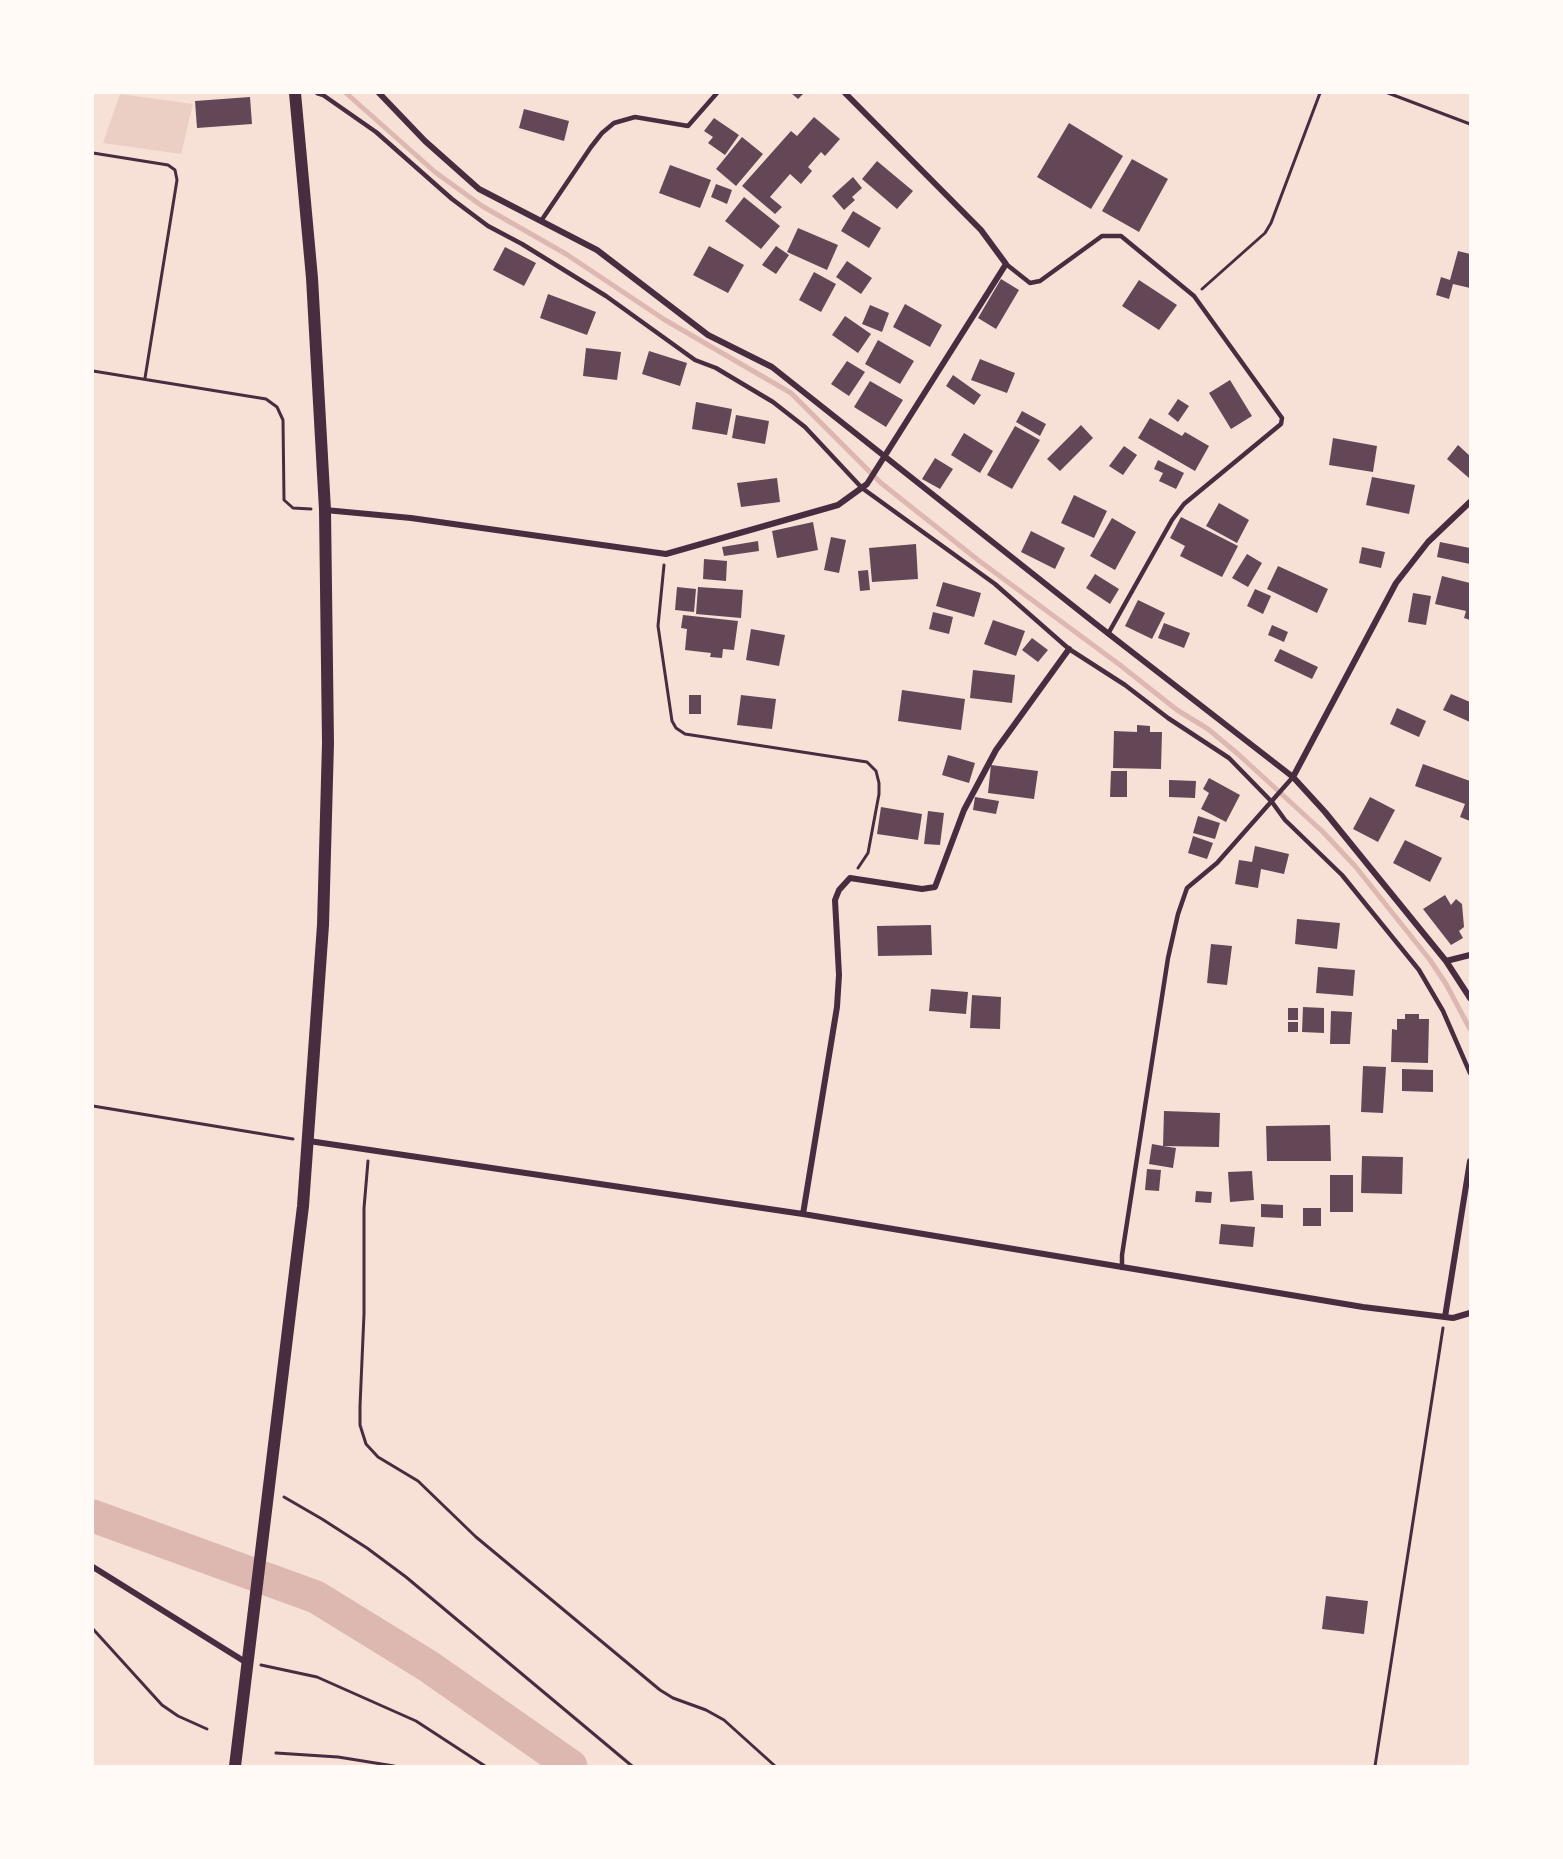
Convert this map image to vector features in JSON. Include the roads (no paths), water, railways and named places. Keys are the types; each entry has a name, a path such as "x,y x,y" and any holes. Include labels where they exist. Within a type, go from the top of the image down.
{"main road":[{"path":"236,1766 303,1206 323,925 328,742 325,510 312,278 295,93"}],"street":[{"path":"379,93 425,141 479,189 597,250 708,335 772,367 1108,634 1293,777 1325,812 1446,961 1470,998"},
{"path":"325,510 411,518 666,555 838,504 864,486 1006,264 981,230 845,93"},
{"path":"1293,777 1396,584 1428,542 1470,502"},
{"path":"803,1214 837,1007 839,975 835,900 839,890 850,879 922,889 935,887 964,810 996,750 1069,650"},
{"path":"1446,961 1470,955"},
{"path":"309,1141 803,1214 1363,1307 1453,1318 1470,1313"},
{"path":"1445,1317 1470,1161"},
{"path":"93,1566 247,1663"}],"lane":[{"path":"317,93 376,132 452,199 488,226 522,244 606,296 695,360 716,368 773,402 805,427 864,486 995,584 1069,650 1125,685 1168,718 1229,758 1273,800 1285,820 1342,874 1419,970 1443,1011 1470,1073"},
{"path":"542,221 591,147 614,123 635,117 688,126 717,93"},
{"path":"1006,264 1030,283 1040,281 1102,236 1121,236 1194,296 1282,418 1281,424 1184,504 1172,519 1108,634"},
{"path":"1122,1268 1122,1255 1167,970 1178,914 1187,888 1216,863 1293,777"}],"waterway":[{"path":"346,93 435,172 482,206 566,254 665,320 791,393 881,483 978,560 1177,710 1208,729 1323,832 1355,866 1430,960 1446,984 1470,1029"},
{"path":"93,1516 316,1597 428,1666 571,1766"}]}
